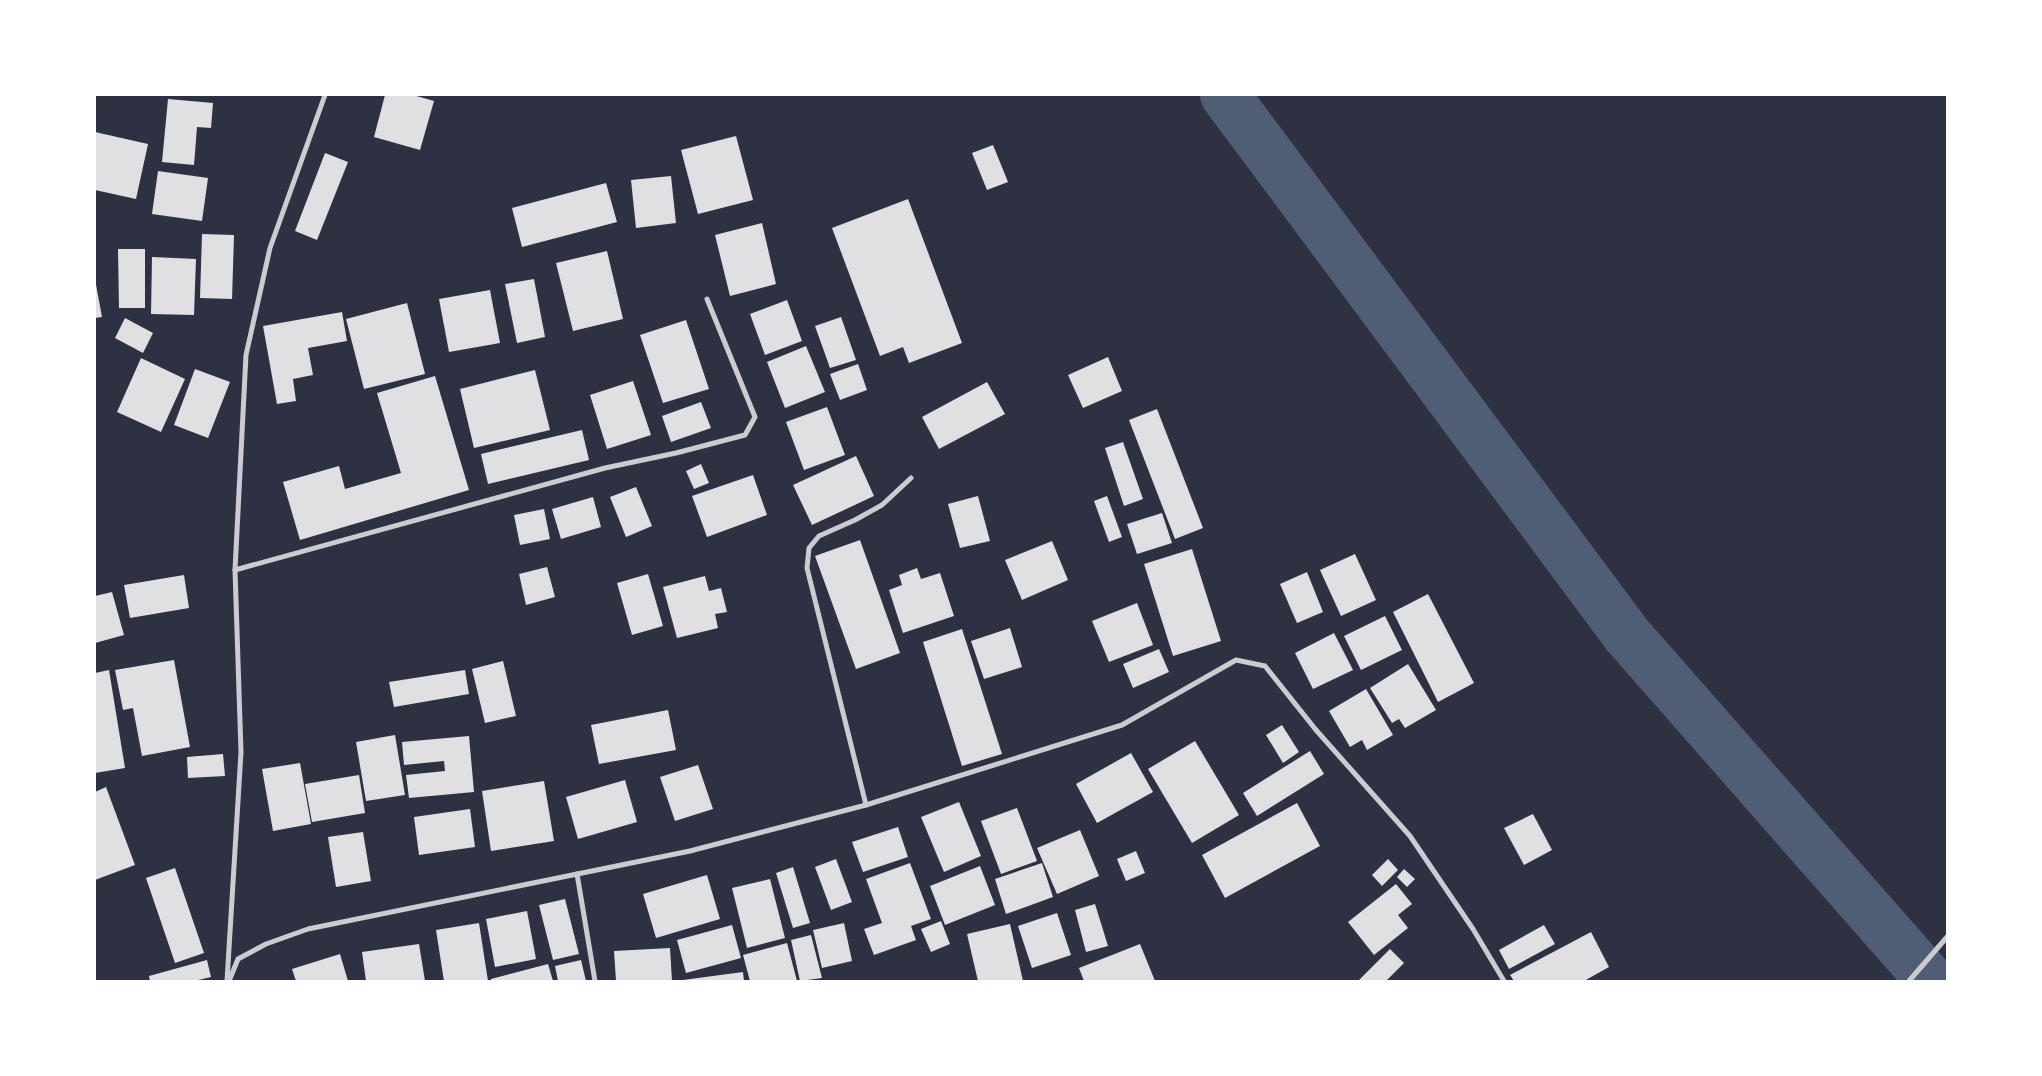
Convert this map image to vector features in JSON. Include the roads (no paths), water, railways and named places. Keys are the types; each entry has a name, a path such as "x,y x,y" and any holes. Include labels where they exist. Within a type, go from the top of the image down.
{"street":[{"path":"228,981 241,752 235,570 246,355 270,248 325,95"},
{"path":"235,570 605,468 676,453 745,435 754,417 707,299"},
{"path":"866,805 807,568 809,548 819,536 855,520 882,505 911,478"},
{"path":"228,981 238,959 266,944 308,929 690,851 866,805 1122,725 1236,660 1265,666 1316,730 1410,836 1473,930 1504,981"},
{"path":"577,874 595,981"},
{"path":"1909,981 1947,937"}],"waterway":[{"path":"1225,95 1627,635 1931,981"}]}
